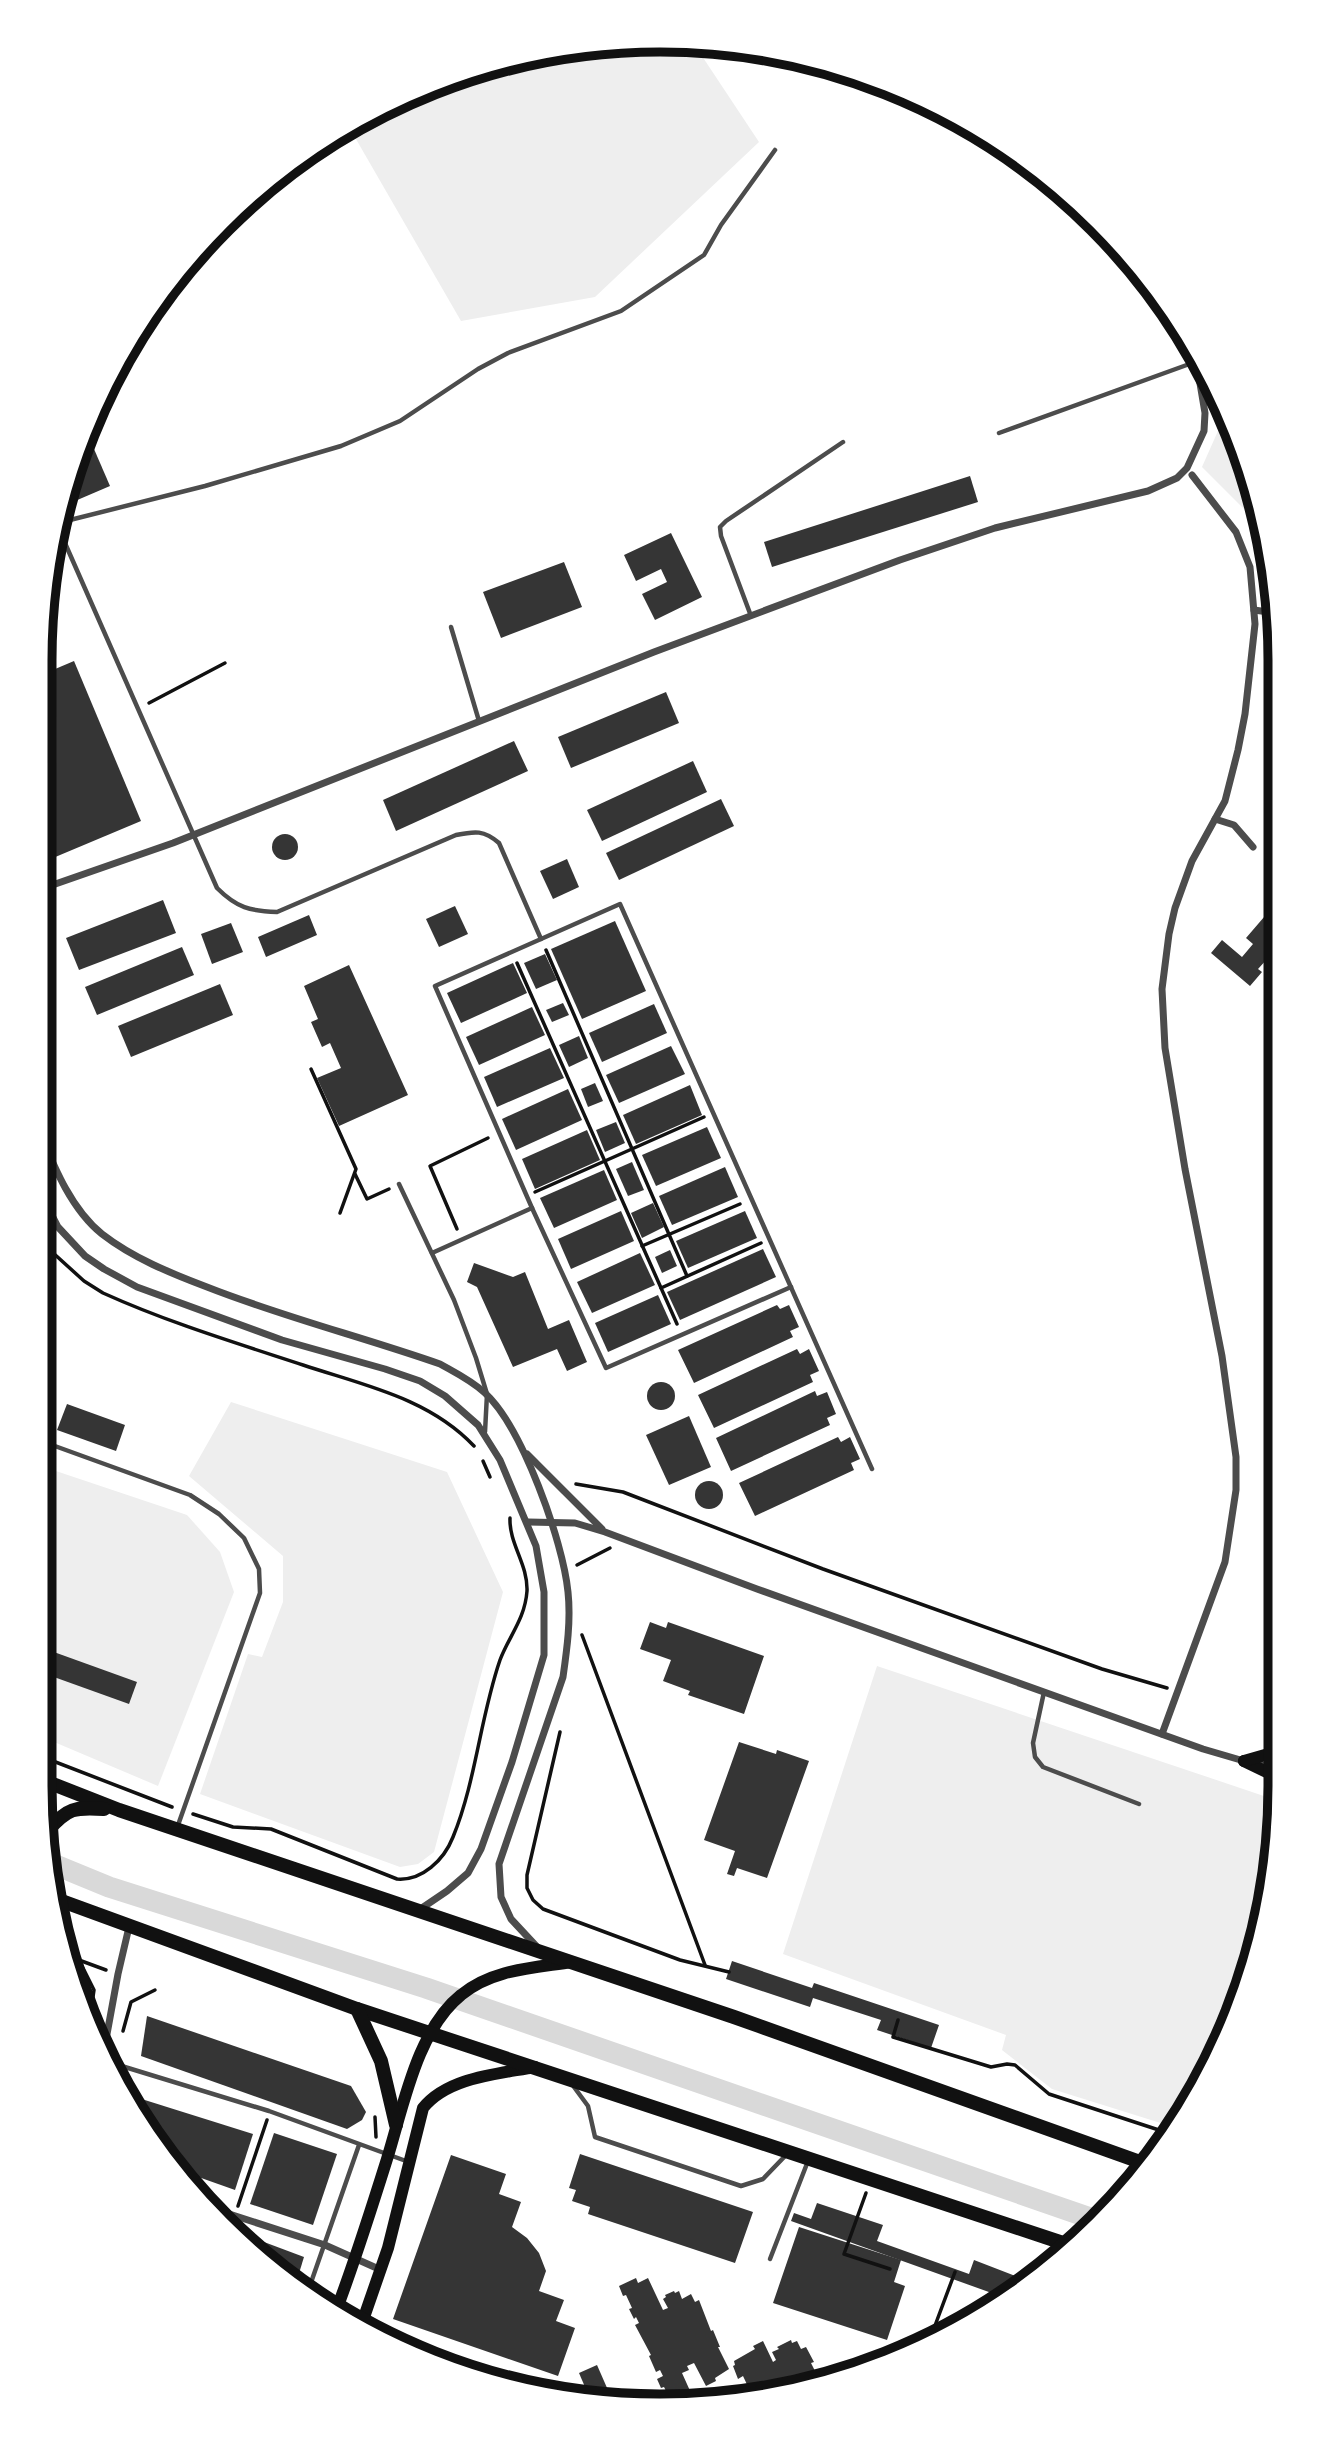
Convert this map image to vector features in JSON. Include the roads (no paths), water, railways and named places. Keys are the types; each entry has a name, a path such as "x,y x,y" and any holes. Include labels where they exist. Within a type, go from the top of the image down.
{"highway":[{"path":"52,1784 120,1810 541,1951 1139,2162"},
{"path":"54,1824 63,1814 79,1807 120,1810"},
{"path":"63,1901 357,2009 810,2157 1062,2243"},
{"path":"357,2009 382,2061 396,2125"}],"main road":[{"path":"1244,1760 1268,1754"},
{"path":"1244,1760 1268,1772"},
{"path":"339,2302 356,2260 416,2064 447,2009 460,1995 498,1974 572,1962"},
{"path":"364,2317 388,2248 423,2108 430,2099 443,2091 480,2077 535,2067"}],"street":[{"path":"52,885 194,834 654,652 900,560 995,528 1147,491 1177,478 1187,468 1204,431 1205,413 1200,380"},
{"path":"1162,1734 1225,1562 1236,1490 1236,1457 1222,1356 1185,1169 1165,1048 1162,989 1175,908 1192,861 1225,801 1245,714 1255,624 1250,567 1236,531 1192,475"},
{"path":"1254,610 1266,612"},
{"path":"1215,818 1234,825 1253,847"},
{"path":"52,1157 72,1198 101,1233 157,1268 237,1299 440,1364 466,1378 487,1394 524,1450 605,1532"},
{"path":"52,1218 85,1256 137,1287 282,1340 420,1381 445,1396 485,1432 500,1460 536,1546 544,1592 544,1655 512,1762 481,1849 468,1873 419,1910"},
{"path":"524,1450 558,1544 568,1592 567,1647 563,1677 499,1864 500,1897 511,1919 541,1951"},
{"path":"528,1522 575,1523 605,1532 1203,1749 1268,1766"},
{"path":"107,2036 117,1974 130,1927"},
{"path":"229,2214 325,2245 381,2270"}],"lane":[{"path":"69,521 205,486 341,446 400,421 478,369 509,353 621,311 704,255 721,225 775,150"},
{"path":"999,433 1189,361"},
{"path":"752,617 720,527 844,442"},
{"path":"64,541 217,888 232,904 256,911 277,912 456,835 473,831 489,834 499,843 541,939"},
{"path":"451,627 480,722"},
{"path":"791,1287 606,1368 532,1208 435,986 620,904 752,1199 872,1469"},
{"path":"399,1184 464,1325 487,1394 485,1432"},
{"path":"432,1253 532,1208"},
{"path":"52,1445 190,1495 219,1514 244,1538 259,1569 260,1594 177,1829"},
{"path":"1044,1692 1033,1743 1035,1757 1043,1767 1139,1804"},
{"path":"121,2066 269,2111 408,2162"},
{"path":"568,2077 588,2106 595,2137 741,2186 763,2179 790,2151"},
{"path":"311,2284 359,2145"},
{"path":"770,2259 810,2157"}],"waterway":[{"path":"58,1866 109,1887 426,1988 1089,2217"}]}
